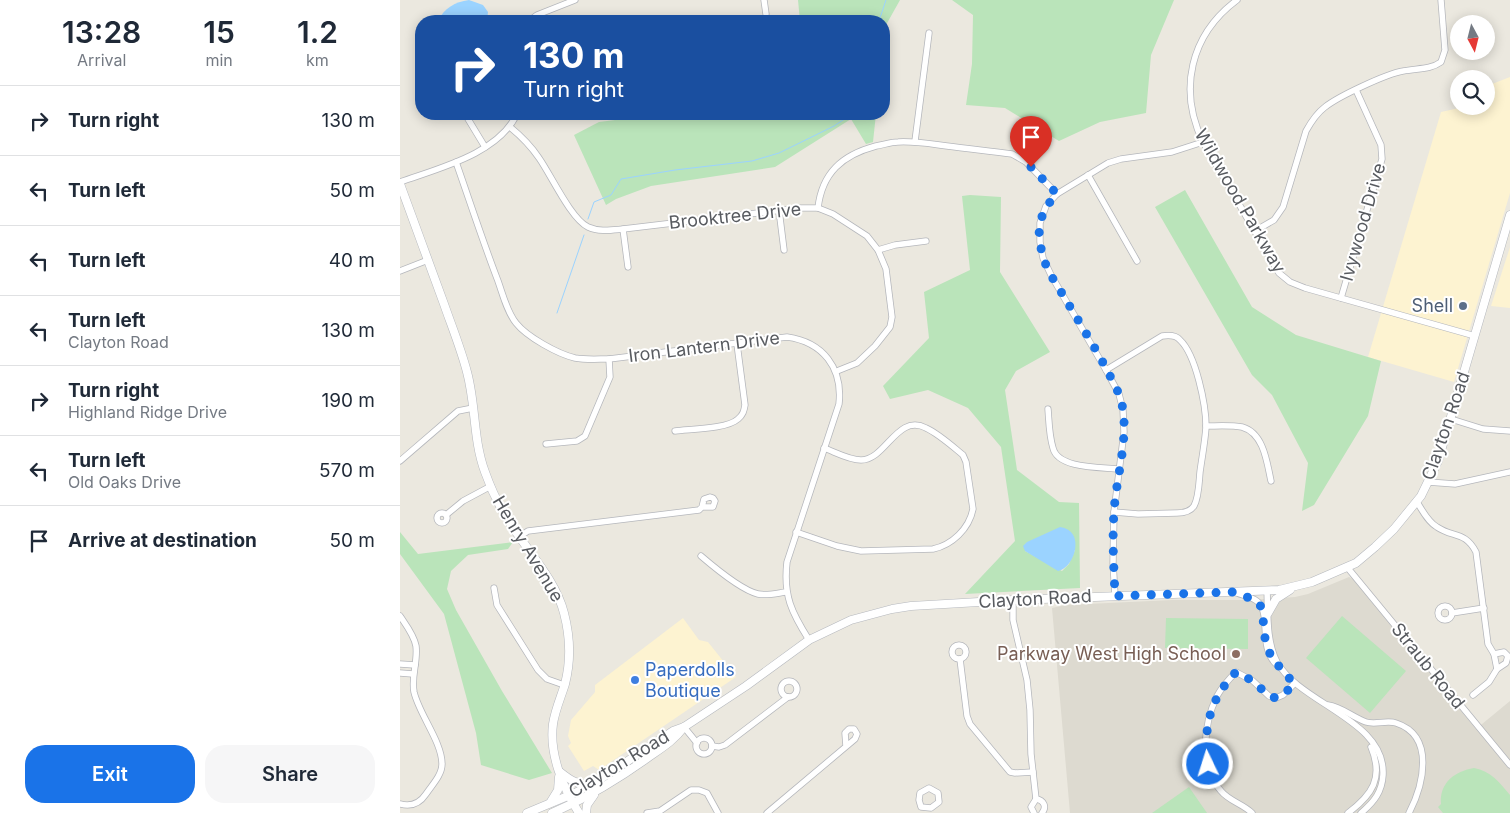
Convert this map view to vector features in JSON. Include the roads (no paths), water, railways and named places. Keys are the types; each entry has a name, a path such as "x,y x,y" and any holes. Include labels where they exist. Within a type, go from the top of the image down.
{"main road":[{"name":"Henry Avenue","path":"400,183 464,358 471,390 480,454 491,486 502,511 553,586 564,612 569,640 569,657 564,685 553,725 554,750 569,796 579,813"},
{"name":"Clayton Road","path":"526,813 569,796 596,782 746,686 809,640 851,620 911,606 1294,588 1321,579 1347,567 1375,547 1394,529 1417,502 1438,461 1510,215"},
{"path":"1268,613 1276,599 1294,588"},
{"name":"Clayton Road","path":"553,813 597,792 676,738 684,727"},
{"path":"549,804 558,790 560,772 575,783 596,782"},
{"path":"586,813 590,798 597,792"},
{"path":"553,813 564,813"}],"street":[{"path":"537,15 575,0"},
{"path":"764,0 766,14"},
{"name":"Wildwood Parkway","path":"1236,0 1223,12 1198,46 1194,59 1190,100 1197,129 1203,142 1275,267 1284,278 1305,288 1475,336"},
{"path":"1255,231 1274,220 1284,207 1306,131 1312,121 1325,107 1356,90 1397,72 1430,68 1441,62 1445,50 1441,0"},
{"path":"915,141 929,32"},
{"name":"Ivywood Drive","path":"1341,298 1382,159 1381,144 1356,90"},
{"path":"469,120 485,147"},
{"path":"400,183 474,154 510,126 514,120"},
{"name":"Brooktree Drive","path":"510,126 532,149 549,173 573,214 582,224 596,230 623,229 799,208 818,208 833,214 867,236 878,250 886,269 892,317 890,328 857,362 837,371"},
{"path":"818,208 819,199 827,177 843,160 867,148 896,142 915,141 1012,154 1026,162 1057,194"},
{"path":"1115,596 1113,563 1114,512 1124,432 1123,410 1119,394 1043,258 1040,242 1040,223 1046,206 1057,194 1108,163 1121,159 1172,152 1203,142"},
{"name":"Iron Lantern Drive","path":"456,162 490,262 515,322 521,329 538,340 574,357 609,359 787,337 798,338 816,347 837,371"},
{"path":"1088,175 1137,261"},
{"path":"779,210 784,250"},
{"path":"623,229 628,267"},
{"path":"878,250 895,245 926,241"},
{"path":"400,271 428,260"},
{"path":"1106,370 1162,336 1177,337 1185,346 1197,374 1202,391 1206,426 1198,492 1192,508 1183,513 1138,514 1114,512"},
{"path":"675,431 729,424 738,420 743,414 745,405 737,344"},
{"path":"546,444 577,441 585,436 610,376 609,359"},
{"path":"809,640 790,606 785,578 787,562 796,532 839,404 840,392 837,371"},
{"path":"400,461 458,411 473,408"},
{"path":"1048,409 1053,449 1058,458 1068,463 1119,469"},
{"path":"1451,419 1482,429 1510,431"},
{"path":"1206,426 1238,427 1254,434 1264,451 1271,481"},
{"path":"796,532 837,546 861,551 933,549 939,548 953,540 966,527 972,516 973,510 966,462 963,455 925,427 906,427 898,432 877,454 862,460 824,448"},
{"path":"1428,482 1455,484 1510,472"},
{"path":"446,515 463,501 491,486"},
{"path":"1417,502 1433,524 1442,530 1462,536 1473,546 1476,552 1488,644 1494,654 1497,669"},
{"path":"519,537 528,531 698,510 702,507"},
{"path":"701,556 721,573 753,592 766,595 786,592"},
{"name":"Straub Road","path":"1347,567 1510,766"},
{"path":"1352,578 1510,766"},
{"path":"494,588 497,605 538,670 547,679 564,685"},
{"path":"1267,590 1269,633 1274,654 1281,668"},
{"path":"1233,592 1259,603 1262,609 1265,638 1272,660 1294,684 1328,705 1334,712 1350,720 1374,745 1382,762 1382,782 1379,793 1361,813"},
{"path":"1013,600 1013,620 1027,680 1030,710 1036,799 1031,807 1034,813"},
{"path":"1452,613 1484,608"},
{"path":"400,616 414,639 416,651 413,674 415,694 440,752 442,765 438,777 422,800 413,805 400,804"},
{"path":"1473,695 1488,682 1497,669 1506,663 1508,656 1504,652 1494,654"},
{"path":"960,659 967,716 970,724 1010,772 1033,772"},
{"path":"400,664 415,665"},
{"path":"1252,813 1245,806 1234,801 1221,791 1212,778 1208,764 1206,733 1211,712 1217,697 1236,672 1253,681 1269,696 1276,698 1283,695 1294,684"},
{"path":"400,673 413,674"},
{"path":"712,746 719,747 725,745 788,697"},
{"path":"1328,705 1337,706 1368,723 1396,722 1407,728 1416,737 1423,756 1423,772 1418,792 1408,813"},
{"path":"684,727 697,743 697,750 704,754 710,751 712,746"},
{"path":"1348,813 1366,799 1375,783 1374,753 1361,730"},
{"path":"697,743 700,739 705,739 710,741 712,746"},
{"path":"768,813 846,746"},
{"path":"647,813 658,812 691,790 699,790 707,794 718,813"},
{"path":"1036,799 1044,805 1042,813"},
{"path":"1243,813 1245,806"},
{"path":"915,813 921,808"}],"water":[{"path":"469,0 483,5 488,12 488,15 442,15 450,6"},
{"path":"1060,527 1068,530 1073,535 1075,549 1069,563 1058,571 1025,551 1023,546 1027,542"}],"waterway":[{"path":"881,15 886,0"},
{"path":"588,219 594,202 611,195 621,179 675,170 752,161 779,153 843,120"},
{"path":"557,313 584,235"}],"place":[{"name":"Shell","path":"1463,306"},
{"name":"Parkway West High School","path":"1236,654"},
{"name":"Paperdolls Boutique","path":"635,680"}]}
